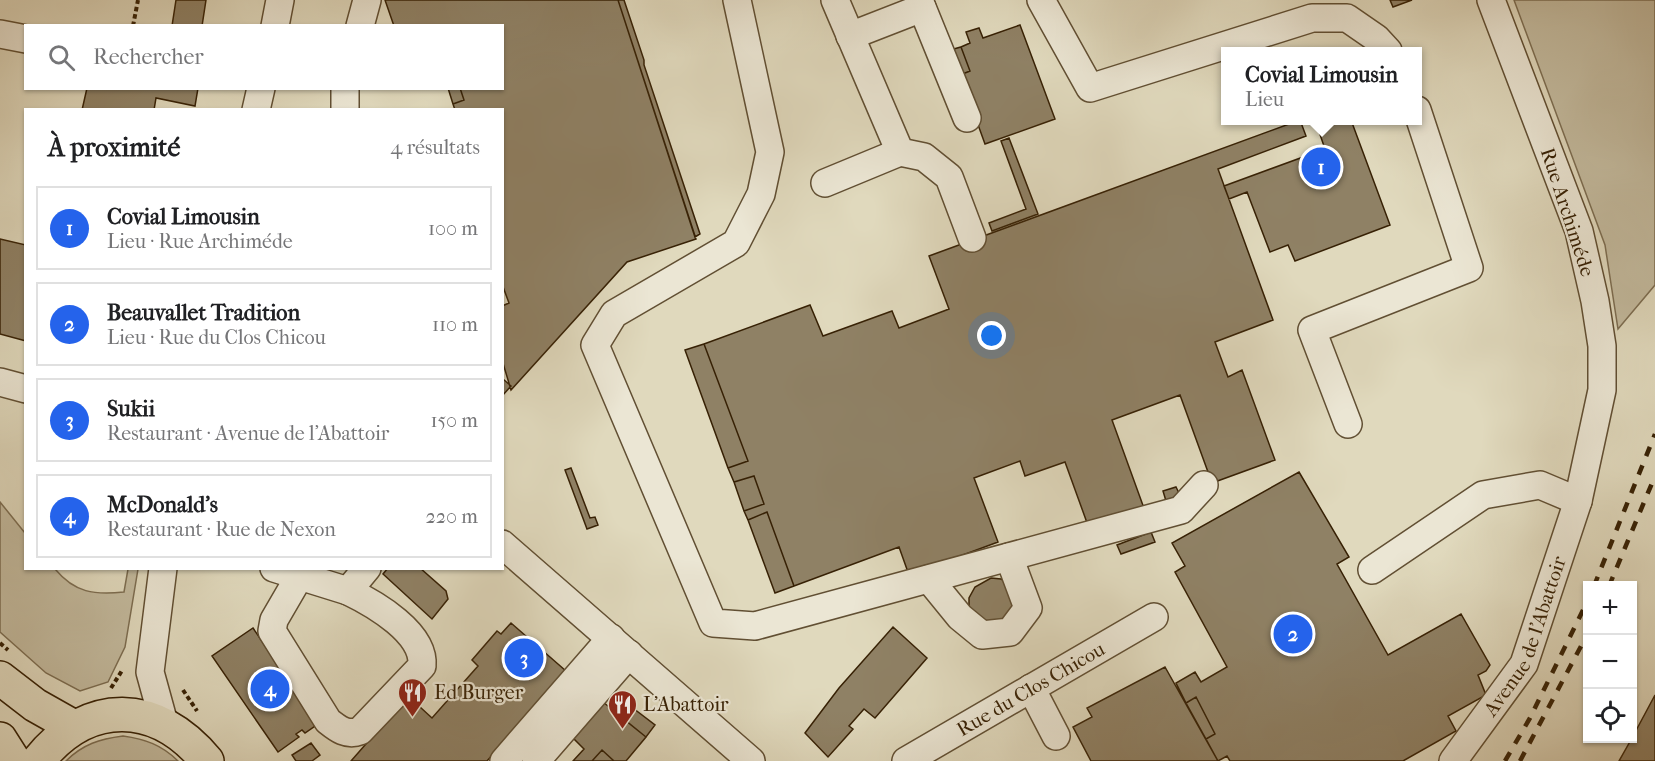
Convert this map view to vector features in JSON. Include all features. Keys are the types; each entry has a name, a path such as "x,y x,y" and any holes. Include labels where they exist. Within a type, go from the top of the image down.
{"main road":[{"path":"8,668 35,705 74,727"},
{"path":"38,761 54,742 74,727 97,718 112,702 164,723 188,739 207,761"},
{"path":"0,739 14,761"}],"street":[{"path":"275,24 280,0"},
{"path":"361,24 367,0"},
{"path":"737,0 770,152 761,194 736,243 614,314 595,345 713,623 755,626 1181,510 1204,485"},
{"path":"835,0 900,152"},
{"path":"1041,0 1090,88 1312,18 1347,18 1376,38 1384,47"},
{"name":"Rue Archiméde","path":"1491,0 1579,231 1595,301 1602,346 1602,390 1578,501"},
{"path":"850,36 921,4 967,117"},
{"path":"0,34 24,39"},
{"path":"256,108 261,90"},
{"path":"345,90 345,108"},
{"path":"1348,424 1312,330 1468,268 1422,125"},
{"path":"825,183 900,152 924,157 949,177 972,238"},
{"path":"0,382 24,388"},
{"path":"1372,570 1483,495 1540,485 1578,501"},
{"name":"Avenue de l'Abattoir","path":"1453,761 1524,664 1578,501"},
{"path":"504,546 750,761"},
{"path":"929,579 960,617 982,635 1010,632 1028,608 1008,557"},
{"path":"163,570 150,672 164,723"},
{"path":"280,570 348,591 370,601 417,640 423,657 422,666 360,732 353,734 341,731 328,721 272,631 274,620 299,577"},
{"path":"348,591 365,570"},
{"name":"Rue du Clos Chicou","path":"906,761 1154,617"},
{"path":"504,761 620,646"},
{"path":"536,761 620,646"},
{"path":"112,702 150,672"},
{"path":"1031,688 1056,736"}],"path":[{"path":"133,24 138,0"},
{"path":"0,643 8,668"},
{"path":"112,702 112,687 124,668 150,672"}],"shaded area":[{"path":"1514,0 1655,0 1655,285 1618,329 1605,245"},
{"path":"0,502 24,532 24,570 56,570 78,588 103,593 124,592 128,570 138,570 125,647 108,682 80,691 46,673 0,632"},
{"path":"123,736 153,744 178,761 66,761 92,743"}],"building":[{"path":"176,0 206,0 202,24 172,24"},
{"path":"385,0 618,0 696,239 627,262 511,390 504,367 504,305 509,303 504,289 504,108 454,108 453,104 464,100 461,90 504,90 504,24 393,24"},
{"path":"618,0 624,0 644,60 700,234 695,237"},
{"path":"1390,0 1412,0 1393,7"},
{"path":"1020,25 1055,119 985,144 960,75 970,71 961,47 970,43 966,32 979,28 983,38"},
{"path":"961,47 970,71 960,75 950,50"},
{"path":"87,90 198,90 195,106 156,98 154,108 82,108"},
{"path":"449,90 461,90 464,100 453,104"},
{"path":"1286,125 1302,125 1306,136 1218,169 1273,320 1215,342 1228,377 1242,370 1275,460 1212,483 1180,395 1112,420 1145,511 1090,531 1065,462 1025,476 1020,461 974,478 998,542 909,575 899,547 794,586 767,512 748,520 744,511 764,504 754,476 734,482 728,468 748,461 704,344 810,305 823,336 892,311 899,328 949,309 929,256"},
{"path":"1317,125 1353,125 1390,225 1295,261 1288,245 1270,252 1247,192 1229,199 1224,186 1325,149"},
{"path":"1009,138 1038,214 992,231 989,223 1026,209 1001,141"},
{"path":"0,239 24,245 24,340 0,334"},
{"path":"704,344 748,461 728,468 685,350"},
{"path":"504,380 511,386 504,394"},
{"path":"571,468 590,518 595,517 598,525 587,529 565,470"},
{"path":"1299,472 1349,557 1337,564 1388,655 1461,614 1490,665 1486,671 1478,675 1486,695 1448,716 1456,731 1403,761 1230,761 1227,756 1218,761 1206,739 1215,734 1196,697 1186,703 1176,683 1195,672 1201,682 1227,667 1175,572 1185,566 1172,543"},
{"path":"754,476 764,504 744,511 734,482"},
{"path":"1176,487 1180,495 1166,501 1163,491"},
{"path":"767,512 794,586 775,593 748,520"},
{"path":"1151,532 1155,542 1121,554 1117,545"},
{"path":"386,570 422,570 446,591 448,599 432,619 383,574"},
{"path":"991,578 1001,579 1012,585 1016,617 979,624 969,608 969,598 975,587"},
{"path":"511,623 566,671 487,761 351,761 408,696 432,718 478,666 472,660 497,631 501,634"},
{"path":"893,627 927,658 875,718 864,709 849,726 853,729 828,757 805,733 839,688"},
{"path":"253,628 318,724 305,733 302,730 296,734 299,737 278,752 212,656"},
{"path":"1165,667 1218,761 1091,761 1073,727 1092,717 1087,708"},
{"path":"1655,695 1655,761 1619,761 1629,743 1637,743 1637,729"},
{"path":"1196,697 1215,734 1206,739 1186,703"},
{"path":"603,702 646,737 626,761 614,761 602,750 592,761 573,761 584,749 572,737"},
{"path":"625,702 655,725 646,737 616,713"},
{"path":"311,743 320,755 312,761 296,761 292,755"},
{"path":"602,750 614,761 592,761"}],"railway":[{"path":"1596,581 1655,434"},
{"path":"1611,581 1655,476"},
{"path":"1505,761 1530,718 1583,610"},
{"path":"1520,761 1587,635"}],"place":[{"name":"Covial Limousin","path":"1321,167"},
{"name":"Beauvallet Tradition","path":"1293,634"},
{"name":"Sukii","path":"524,658"},
{"name":"McDonald's","path":"270,689"},
{"name":"Ed Burger","path":"413,718"},
{"name":"L'Abattoir","path":"622,730"}]}
